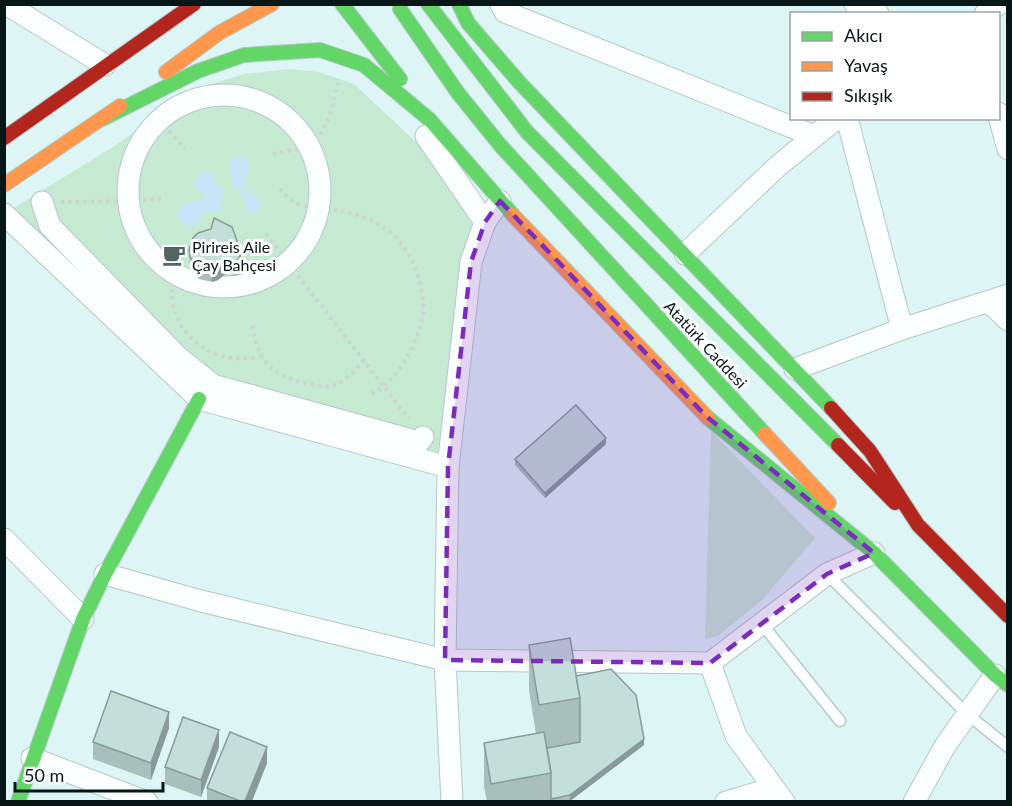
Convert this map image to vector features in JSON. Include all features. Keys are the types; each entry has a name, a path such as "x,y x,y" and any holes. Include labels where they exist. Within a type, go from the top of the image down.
{"main road":[{"path":"141,41 172,4"},
{"path":"4,138 194,4"},
{"path":"4,184 102,119 219,33 272,4"},
{"path":"342,4 430,120 500,201 706,416 874,553"},
{"name":"Atatürk Caddesi","path":"428,4 527,132 1008,616"},
{"path":"459,4 468,24 528,91 795,369 870,451 918,525"},
{"name":"Atatürk Caddesi","path":"400,9 459,93 500,145 874,553 1001,680"},
{"path":"488,25 528,91"},
{"path":"102,119 198,71 243,56 320,50 364,65 430,120"},
{"path":"17,801 83,619 199,399"}],"street":[{"path":"6,4 105,65"},
{"path":"501,4 505,12 814,136"},
{"path":"855,4 873,12"},
{"path":"198,98 222,74 258,62 300,58 342,67 367,78 418,124 485,222"},
{"path":"230,94 262,102 289,119 309,145 320,175 320,207 309,238 289,263 262,280 232,288 200,285 175,274 147,251 132,223 128,201 131,160 146,133 169,111 198,98 230,94"},
{"path":"1000,117 1008,149"},
{"path":"685,254 778,166 834,120"},
{"path":"848,120 902,329"},
{"path":"452,801 445,660 448,467 471,262 485,222 500,201"},
{"path":"42,202 50,226 179,358 213,385 419,442 423,437"},
{"path":"4,214 199,399 448,467"},
{"path":"795,369 902,329 998,298 1008,320"},
{"path":"4,539 83,619"},
{"path":"105,574 201,601 445,660 710,663 827,574 874,553"},
{"path":"710,663 736,736 779,795 726,801"},
{"path":"914,801 945,746 967,714 1001,680"},
{"path":"32,758 147,801"},
{"path":"4,794 17,801"}],"lane":[{"path":"827,574 967,714 1008,747"},
{"path":"762,624 840,721"}],"path":[{"path":"273,154 309,145 321,134 332,108 342,67"},
{"path":"159,120 185,149"},
{"path":"280,189 294,203 344,211 377,222 401,242 415,266 424,296 423,319 416,341 400,368 384,387 371,394"},
{"path":"42,202 165,198"},
{"path":"266,234 423,437"},
{"path":"175,274 172,296 178,321 195,342 216,356 247,360 261,356"},
{"path":"253,326 261,356 271,369 290,381 330,387 347,378 364,361"}],"highlighted area":[{"path":"500,201 706,416 874,553 827,574 710,663 445,660 448,467 471,262 485,222"}],"green space":[{"path":"290,69 319,72 354,84 477,199 448,467 234,407 9,211 113,147 194,89 245,74"},
{"path":"711,431 815,538 762,600 718,636 705,639"}],"water":[{"path":"239,157 245,159 250,166 244,184 248,194 258,198 261,205 255,214 245,211 246,199 240,195 242,189 231,186 229,165 232,159"},
{"path":"204,170 215,176 214,182 225,192 220,201 221,213 210,211 204,213 194,227 178,218 181,205 204,199 205,195 194,186 197,177"}],"building":[{"path":"214,218 232,227 241,252 236,265 228,260 212,271 199,267 190,257 189,250 193,238 198,233 211,229"},
{"path":"576,405 606,438 545,493 515,459"},
{"path":"570,638 580,698 539,705 529,645"},
{"path":"611,669 636,695 644,739 570,795 551,799 551,773 547,748 580,742 580,698 576,676"},
{"path":"111,691 169,712 151,763 93,742"},
{"path":"183,717 219,730 201,780 165,767"},
{"path":"230,732 267,747 245,801 207,788"},
{"path":"544,732 551,773 491,784 484,743"}],"traffic: fast":[{"path":"342,4 400,79"},
{"path":"428,4 527,132 838,445"},
{"path":"459,4 468,23 519,82 831,408"},
{"path":"400,9 458,93 500,145 765,434"},
{"path":"102,119 198,71 244,55 320,50 364,65 430,120 513,215"},
{"path":"18,802 83,619 199,399"},
{"path":"708,418 874,553 995,675 1008,685"}],"traffic: slow":[{"path":"166,72 219,33 272,4"},
{"path":"4,185 120,106"},
{"path":"513,215 708,418"},
{"path":"765,434 829,503"}],"traffic: jam":[{"path":"4,138 194,4"},
{"path":"831,408 870,451 918,525 1008,616"},
{"path":"838,445 895,503"}],"place":[{"name":"Pirireis Aile Çay Bahçesi","path":"174,255"}]}
